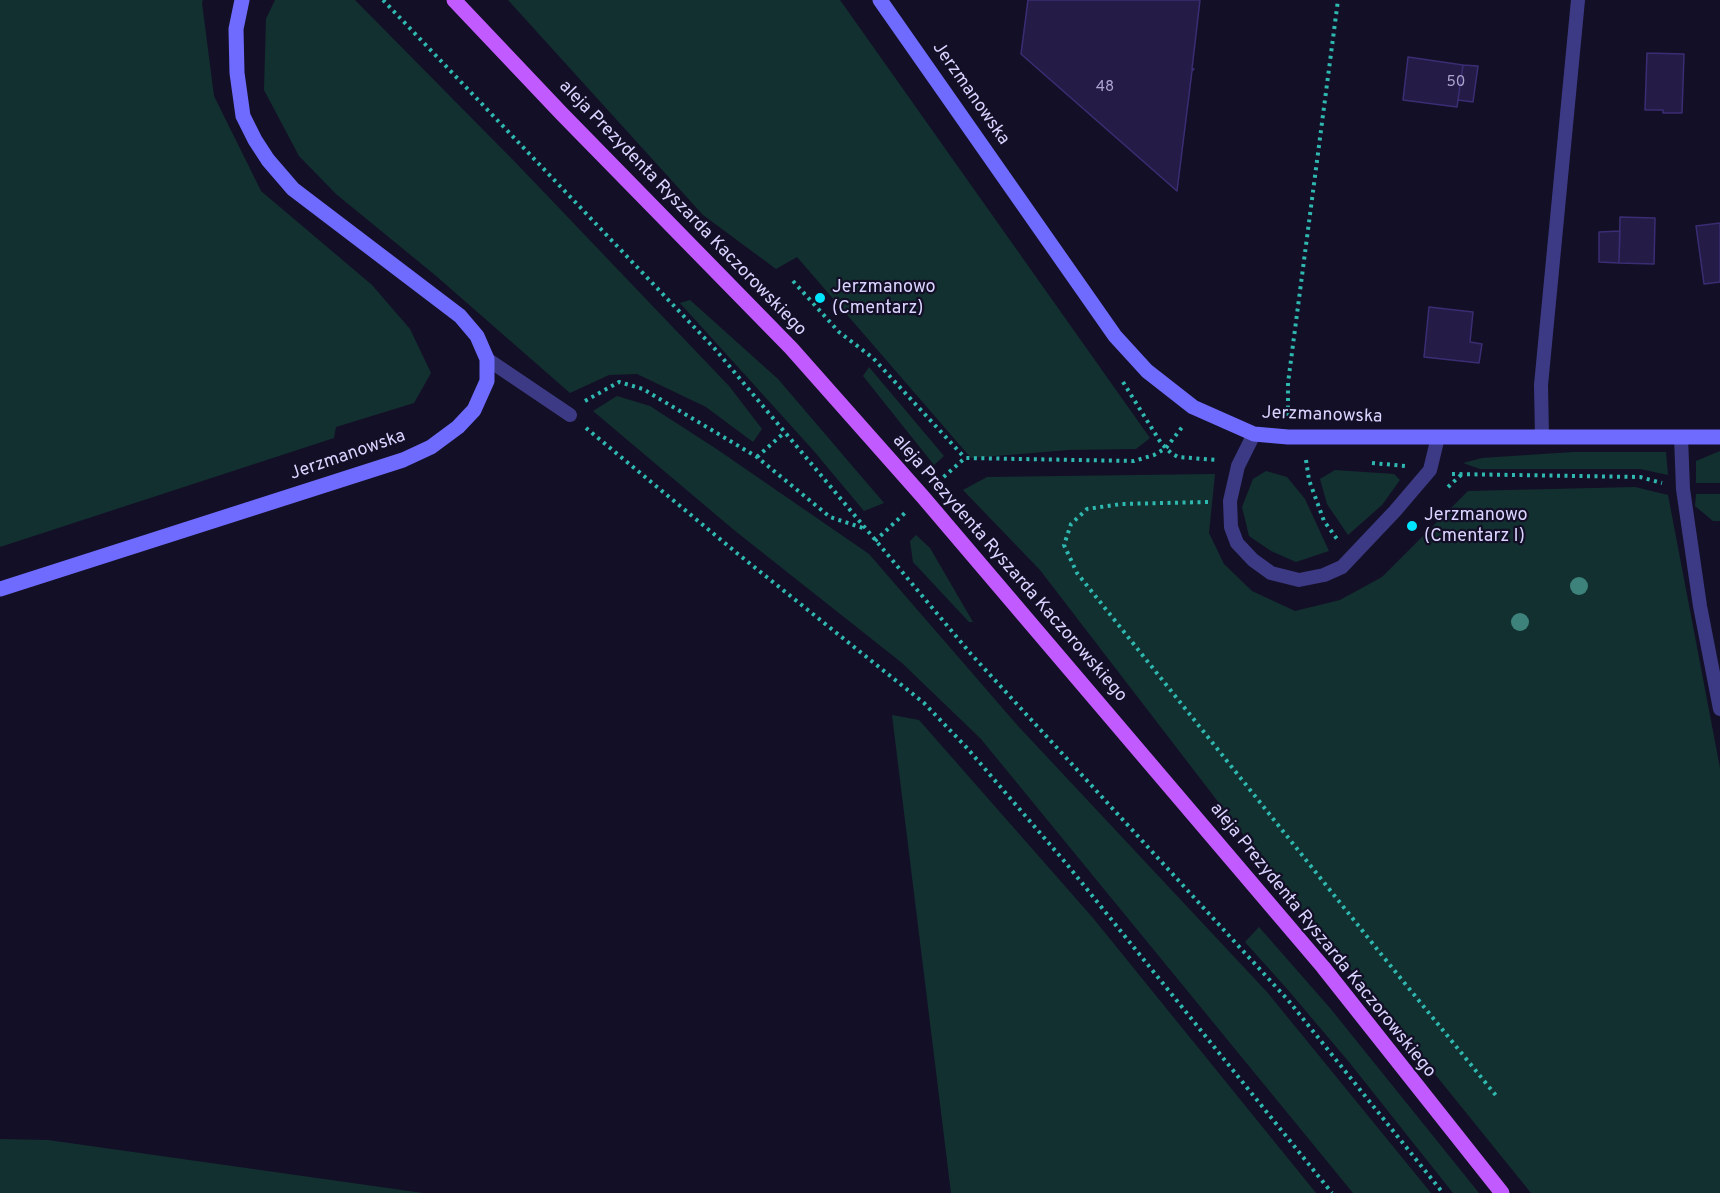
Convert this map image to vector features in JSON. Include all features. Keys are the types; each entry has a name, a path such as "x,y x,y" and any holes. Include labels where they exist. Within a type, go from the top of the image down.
{"main road":[{"name":"aleja Prezydenta Ryszarda Kaczorowskiego","path":"454,0 791,348 922,496 1323,967 1502,1193"}],"street":[{"path":"242,0 236,29 239,94 243,116 268,159 293,189 460,316 477,336 488,359"},
{"name":"Jerzmanowska","path":"880,0 1115,336 1146,370 1193,407 1254,434 1288,438 1720,437"},
{"name":"Jerzmanowska","path":"0,589 152,539 374,471 431,447 458,427 474,410 487,381 488,359"}],"lane":[{"path":"1542,437 1541,385 1578,0"},
{"path":"488,359 570,415"},
{"path":"1254,434 1238,466 1230,501 1231,527 1237,543 1253,560 1271,573 1299,580 1324,575 1342,567 1430,470 1438,437"},
{"path":"1681,437 1683,489 1700,606 1720,709"}],"path":[{"path":"383,0 716,349 979,663 1288,1000 1443,1193"},
{"path":"1288,438 1288,383 1338,0"},
{"path":"793,281 839,332 873,358 965,458 1134,461 1154,455 1166,448 1177,435 1193,407"},
{"path":"864,528 831,517 757,456 643,389 619,382 586,401 570,415 738,554 924,703 967,748 1065,862 1332,1193"},
{"path":"1124,383 1166,448 1178,457 1221,460"},
{"path":"757,456 785,432"},
{"path":"1306,460 1309,480 1324,521 1342,545"},
{"path":"1452,475 1641,477 1683,489"},
{"path":"1230,501 1121,504 1087,509 1071,524 1064,546 1077,573 1498,1098"}],"green space":[{"path":"0,0 203,0 214,96 261,191 372,285 410,329 431,373 414,403 336,427 334,438 0,547"},
{"path":"275,0 355,0 516,163 729,386 762,429 753,442 706,407 637,374 609,375 570,393 435,275 336,194 299,156 264,90 266,19"},
{"path":"508,0 840,0 1150,438 1136,449 1069,450 971,458 797,257 776,269 703,215"},
{"path":"690,300 778,379 884,503 864,511 813,450 680,303"},
{"path":"869,367 944,456 934,465 863,376"},
{"path":"617,396 650,406 869,554 1018,726 1267,992 1431,1193 1353,1193 981,739 902,663 734,530 593,411"},
{"path":"1720,451 1720,483 1696,483 1696,461"},
{"path":"1573,452 1666,452 1668,475 1640,469 1480,469 1463,463 1482,458"},
{"path":"1335,470 1394,474 1400,480 1382,505 1348,535 1327,504 1320,479"},
{"path":"1266,471 1287,477 1305,499 1329,551 1296,562 1271,551 1249,536 1242,507 1253,479"},
{"path":"1215,474 1209,533 1224,564 1252,591 1295,611 1340,600 1382,577 1468,491 1635,487 1668,495 1720,768 1720,1193 1531,1193 1279,881 1040,570 963,490 987,477"},
{"path":"1696,494 1720,494 1720,521 1713,521 1695,506"},
{"path":"916,535 930,548 973,622 969,622 913,562 910,541"},
{"path":"892,715 919,720 1093,918 1316,1193 951,1193"},
{"path":"1259,927 1330,1008 1479,1193 1453,1193 1349,1062 1245,942"},
{"path":"0,1139 48,1140 423,1193 0,1193"}],"building":[{"path":"1028,0 1200,0 1192,69 1194,69 1177,191 1021,54"},
{"path":"1647,53 1684,54 1682,113 1645,110"},
{"path":"1408,57 1463,65 1457,107 1403,100"},
{"path":"1463,65 1478,66 1473,102 1458,100"},
{"path":"1620,217 1655,218 1654,264 1619,263"},
{"path":"1720,223 1720,282 1704,284 1696,226"},
{"path":"1620,231 1619,263 1599,262 1599,232"},
{"path":"1429,307 1473,312 1470,342 1482,344 1479,363 1424,357"}],"place":[{"name":"Jerzmanowo (Cmentarz)","path":"820,298"},
{"name":"Jerzmanowo (Cmentarz I)","path":"1412,526"}]}
